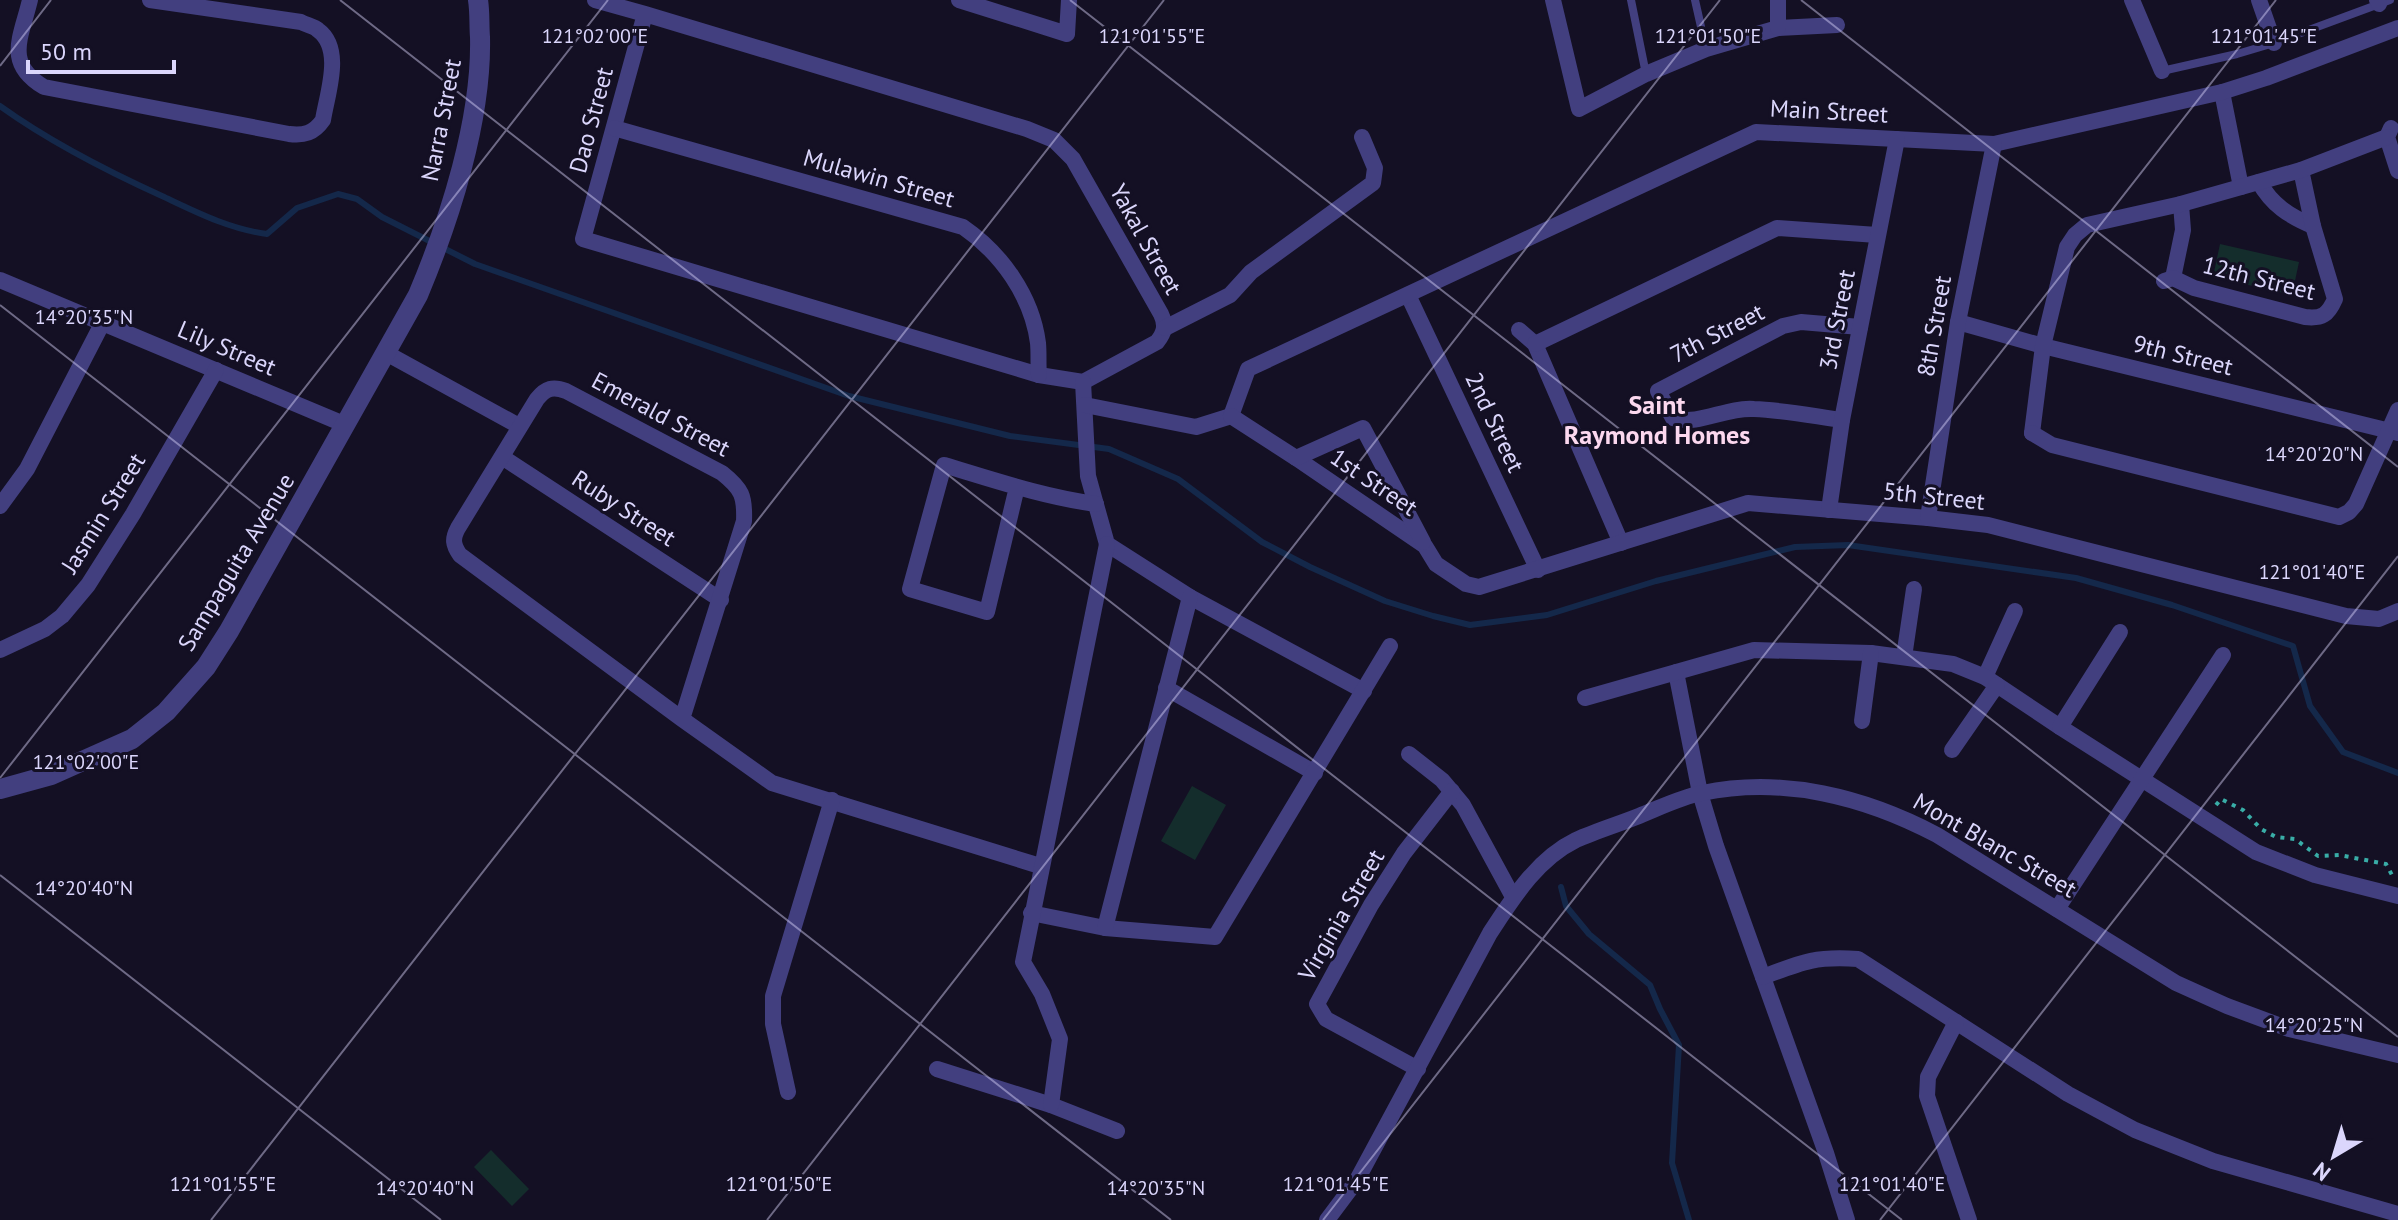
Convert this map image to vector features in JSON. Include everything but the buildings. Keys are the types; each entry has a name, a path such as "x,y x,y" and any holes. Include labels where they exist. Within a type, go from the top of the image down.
{"street":[{"path":"30,0 18,50 20,65 29,78 44,87 289,134 300,135 317,128 323,120 333,59 326,38 318,29 301,22 206,4 150,0"},
{"name":"Narra Street","path":"429,268 452,202 472,117 480,59 478,0"},
{"name":"Yakal Street","path":"595,0 1027,129 1054,140 1073,159 1161,314 1165,328 1157,342 1083,382"},
{"path":"959,0 1067,34 1069,0"},
{"path":"1553,0 1579,109 1646,74 1706,49 1778,28 1837,25"},
{"path":"1778,0 1778,28"},
{"path":"2132,0 2162,71"},
{"path":"2259,0 2274,43"},
{"name":"Dao Street","path":"645,14 583,239 1039,375"},
{"name":"Main Street","path":"1231,416 1248,369 1756,132 1994,144 2222,92 2398,28"},
{"path":"2222,92 2241,187"},
{"name":"Mulawin Street","path":"614,128 963,227 999,257 1024,297 1038,343 1039,375"},
{"path":"2398,171 2389,133 2301,170 2181,204 2087,225 2067,247 2043,346 2028,435 2052,445 2339,517 2356,504 2393,432 2398,410"},
{"path":"1165,328 1230,295 1251,272 1373,183 1375,168 1362,137"},
{"name":"3rd Street","path":"1829,510 1842,420 1897,139"},
{"name":"8th Street","path":"1928,518 1958,322 1994,144"},
{"name":"12th Street","path":"2181,204 2183,230 2169,279 2305,317 2319,318 2330,313 2335,299 2313,226 2301,170"},
{"path":"2259,182 2277,207 2313,226"},
{"path":"1535,344 1777,228 1877,235"},
{"name":"Sampaguita Avenue","path":"0,789 51,775 132,739 166,712 206,667 346,425 418,295 429,268"},
{"name":"Lily Street","path":"0,280 346,425"},
{"name":"2nd Street","path":"1408,295 1538,570"},
{"path":"0,506 27,469 103,322"},
{"name":"7th Street","path":"1842,420 1754,409 1731,410 1688,422 1673,418 1658,391 1783,326 1801,322 1860,327"},
{"name":"9th Street","path":"1958,322 2043,346 2393,432"},
{"path":"1519,330 1535,344 1621,543"},
{"path":"386,353 519,426"},
{"name":"Jasmin Street","path":"0,650 45,629 62,616 88,585 119,539 216,370"},
{"path":"1039,375 1083,382 1088,476 1107,544 1023,962 1042,994 1060,1039 1051,1105"},
{"name":"Emerald Street","path":"557,387 722,473 744,496 744,521 682,719 469,563 453,545 458,528 519,426 542,392 557,387"},
{"path":"1085,405 1196,427 1231,416"},
{"name":"1st Street","path":"1231,416 1425,546"},
{"name":"1st Street","path":"1296,458 1363,428 1436,564 1466,584"},
{"name":"Ruby Street","path":"502,457 721,600"},
{"path":"1017,487 987,612 910,589 944,465 1017,487 1096,504"},
{"name":"5th Street","path":"1466,584 1479,587 1748,503 1988,525 2346,616 2379,619 2398,611"},
{"path":"1107,544 1190,597 1364,691"},
{"path":"1904,657 1914,589"},
{"path":"1105,928 1190,597"},
{"path":"1952,750 1991,681 2015,611"},
{"path":"2060,727 2120,632"},
{"path":"1031,913 1105,928 1215,937 1390,646"},
{"path":"1585,698 1754,650 1871,653 1953,664 1991,681 2256,852 2315,875 2395,896"},
{"path":"1862,721 1871,653"},
{"path":"2057,909 2223,655"},
{"path":"1676,672 1700,793 1716,846 1847,1220"},
{"path":"1166,688 1315,773"},
{"path":"682,719 772,783 1040,866"},
{"path":"1409,754 1452,791 1471,819 1513,897"},
{"name":"Mont Blanc Street","path":"1329,1220 1357,1180 1490,933 1513,897 1540,866 1574,841 1700,793 1764,785 1864,802 1904,817 2176,983 2289,1029 2398,1055"},
{"name":"Virginia Street","path":"1418,1069 1326,1019 1317,1004 1379,892 1404,853 1452,791"},
{"path":"788,1092 773,1024 773,996 832,800"},
{"path":"1763,977 1807,960 1830,957 1858,959 2068,1094 2135,1130 2213,1161 2398,1214"},
{"path":"1956,1022 1928,1077 1927,1096 1969,1220"},
{"path":"937,1069 1051,1105 1117,1131"}],"lane":[{"path":"1631,0 1646,74"},
{"path":"1695,0 1706,49"},
{"path":"2162,71 2274,43 2382,1"}],"path":[{"path":"2204,821 2221,799 2243,810 2261,829 2276,837 2295,839 2318,856 2339,855 2386,864 2394,877 2395,896"}],"green space":[{"path":"2220,244 2299,262 2292,295 2213,277"},
{"path":"1192,786 1226,805 1195,860 1161,841"},
{"path":"491,1150 529,1189 512,1206 474,1167"}],"waterway":[{"path":"0,106 100,166 226,224 267,234 297,208 338,194 357,199 382,217 475,264 849,396 1010,436 1109,449 1178,479 1262,542 1310,567 1385,601 1433,616 1470,625 1547,615 1656,581 1795,547 1848,545 2076,578 2172,605 2293,646 2310,706 2343,752 2398,773"},
{"path":"1561,887 1566,906 1589,934 1650,985 1679,1045 1672,1163 1689,1220"}],"district":[{"name":"Saint Raymond Homes","path":"1657,419"}]}
